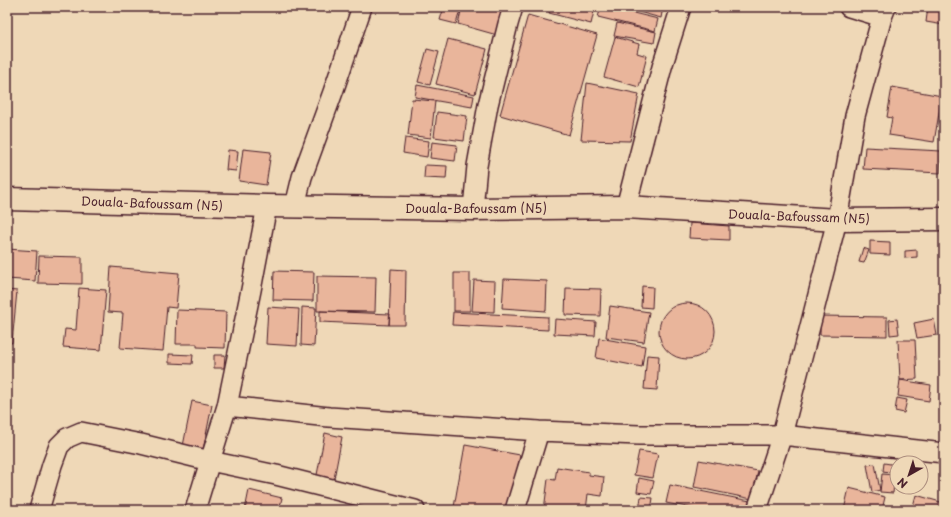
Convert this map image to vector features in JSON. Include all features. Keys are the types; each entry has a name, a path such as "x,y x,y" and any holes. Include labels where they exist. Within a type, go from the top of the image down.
{"highway":[{"name":"Douala-Bafoussam (N5)","path":"7,199 266,206 473,209 626,207 837,220 944,219"}],"street":[{"path":"295,206 302,177 362,7"},
{"path":"473,209 477,166 488,105 513,7"},
{"path":"626,207 662,67 681,7"},
{"path":"757,510 782,435 837,220 855,116 884,12 849,7"},
{"path":"195,510 227,406 251,290 266,206"},
{"path":"227,406 329,417 540,431 640,434 782,435 944,454"},
{"path":"514,510 540,431"},
{"path":"39,510 59,446 67,438 81,432 141,444 276,475 415,510"}],"building":[{"path":"444,7 461,7 456,24 440,20"},
{"path":"462,7 504,7 497,35 458,24"},
{"path":"551,7 595,7 591,24 549,13"},
{"path":"601,7 609,7 658,19 655,31 598,17"},
{"path":"629,7 663,7 661,18 628,9"},
{"path":"908,7 923,7 921,12"},
{"path":"928,7 944,7 944,25 926,22"},
{"path":"528,15 597,35 569,135 500,115"},
{"path":"617,23 656,32 654,43 614,36"},
{"path":"615,37 639,44 637,53 647,56 639,87 604,77"},
{"path":"448,39 487,49 475,94 436,84"},
{"path":"427,49 439,52 430,85 418,82"},
{"path":"587,83 639,94 630,141 581,140"},
{"path":"417,85 474,96 472,107 415,97"},
{"path":"892,87 942,96 934,142 889,135 892,118 887,117"},
{"path":"412,99 435,101 431,138 408,135"},
{"path":"437,112 467,116 464,141 434,137"},
{"path":"405,138 429,141 427,157 403,153"},
{"path":"432,142 457,145 455,161 430,158"},
{"path":"865,147 941,151 940,173 863,169"},
{"path":"243,149 271,152 266,185 239,181"},
{"path":"228,150 238,151 236,171 226,170"},
{"path":"425,165 447,166 446,179 424,178"},
{"path":"690,223 729,226 729,240 689,238"},
{"path":"870,241 890,242 890,255 870,254"},
{"path":"863,248 869,250 864,263 859,262"},
{"path":"7,249 37,251 35,281 7,279"},
{"path":"917,250 917,257 905,258 905,251"},
{"path":"39,256 82,257 82,284 38,283"},
{"path":"111,267 179,273 176,308 167,307 163,351 120,348 123,313 108,312"},
{"path":"391,269 406,270 405,325 389,325"},
{"path":"274,271 314,272 313,301 273,300"},
{"path":"454,273 470,273 470,311 454,311"},
{"path":"317,276 376,277 375,312 317,311"},
{"path":"504,279 547,281 546,311 502,308"},
{"path":"474,280 495,281 494,312 472,311"},
{"path":"642,286 653,287 652,308 641,307"},
{"path":"79,288 106,290 101,350 63,347 65,329 76,330"},
{"path":"566,288 601,289 600,316 565,315"},
{"path":"7,290 17,291 12,343 7,342"},
{"path":"687,303 698,305 707,311 713,320 715,331 713,342 707,351 698,357 687,359 676,357 667,351 661,342 659,331 661,320 667,311 676,305"},
{"path":"610,306 649,312 644,342 606,337"},
{"path":"268,307 299,309 297,346 266,344"},
{"path":"302,307 316,308 314,346 301,345"},
{"path":"177,310 226,312 225,348 197,347 197,344 176,344"},
{"path":"320,311 390,314 389,325 320,322"},
{"path":"453,312 548,317 548,330 452,325"},
{"path":"820,316 887,317 887,336 820,335"},
{"path":"555,319 596,322 595,336 554,334"},
{"path":"897,319 899,334 890,335 889,320"},
{"path":"934,319 937,335 917,338 914,323"},
{"path":"599,338 645,346 642,367 596,358"},
{"path":"898,340 915,340 917,379 900,380"},
{"path":"169,354 193,355 192,364 169,363"},
{"path":"214,355 225,355 224,368 214,368"},
{"path":"647,355 659,356 657,390 644,389"},
{"path":"900,380 931,385 929,401 898,396"},
{"path":"897,398 907,400 904,413 895,411"},
{"path":"192,401 212,405 203,450 183,446"},
{"path":"325,433 342,437 333,484 316,480"},
{"path":"465,445 520,455 510,510 473,510 454,507"},
{"path":"639,451 658,454 653,478 634,475"},
{"path":"699,460 758,471 752,499 694,487"},
{"path":"884,463 889,464 889,472 883,471"},
{"path":"875,464 880,490 872,492 867,465"},
{"path":"557,467 589,472 589,475 604,477 602,496 588,494 586,510 544,510 548,479 555,480"},
{"path":"882,474 889,475 889,493 880,492"},
{"path":"639,478 654,481 651,494 637,492"},
{"path":"670,485 750,501 748,510 703,510 666,503"},
{"path":"849,488 885,497 882,510 844,510"},
{"path":"249,490 282,498 279,510 245,510"},
{"path":"916,495 944,503 944,510 912,510"},
{"path":"641,497 653,498 651,510 639,510"}]}
